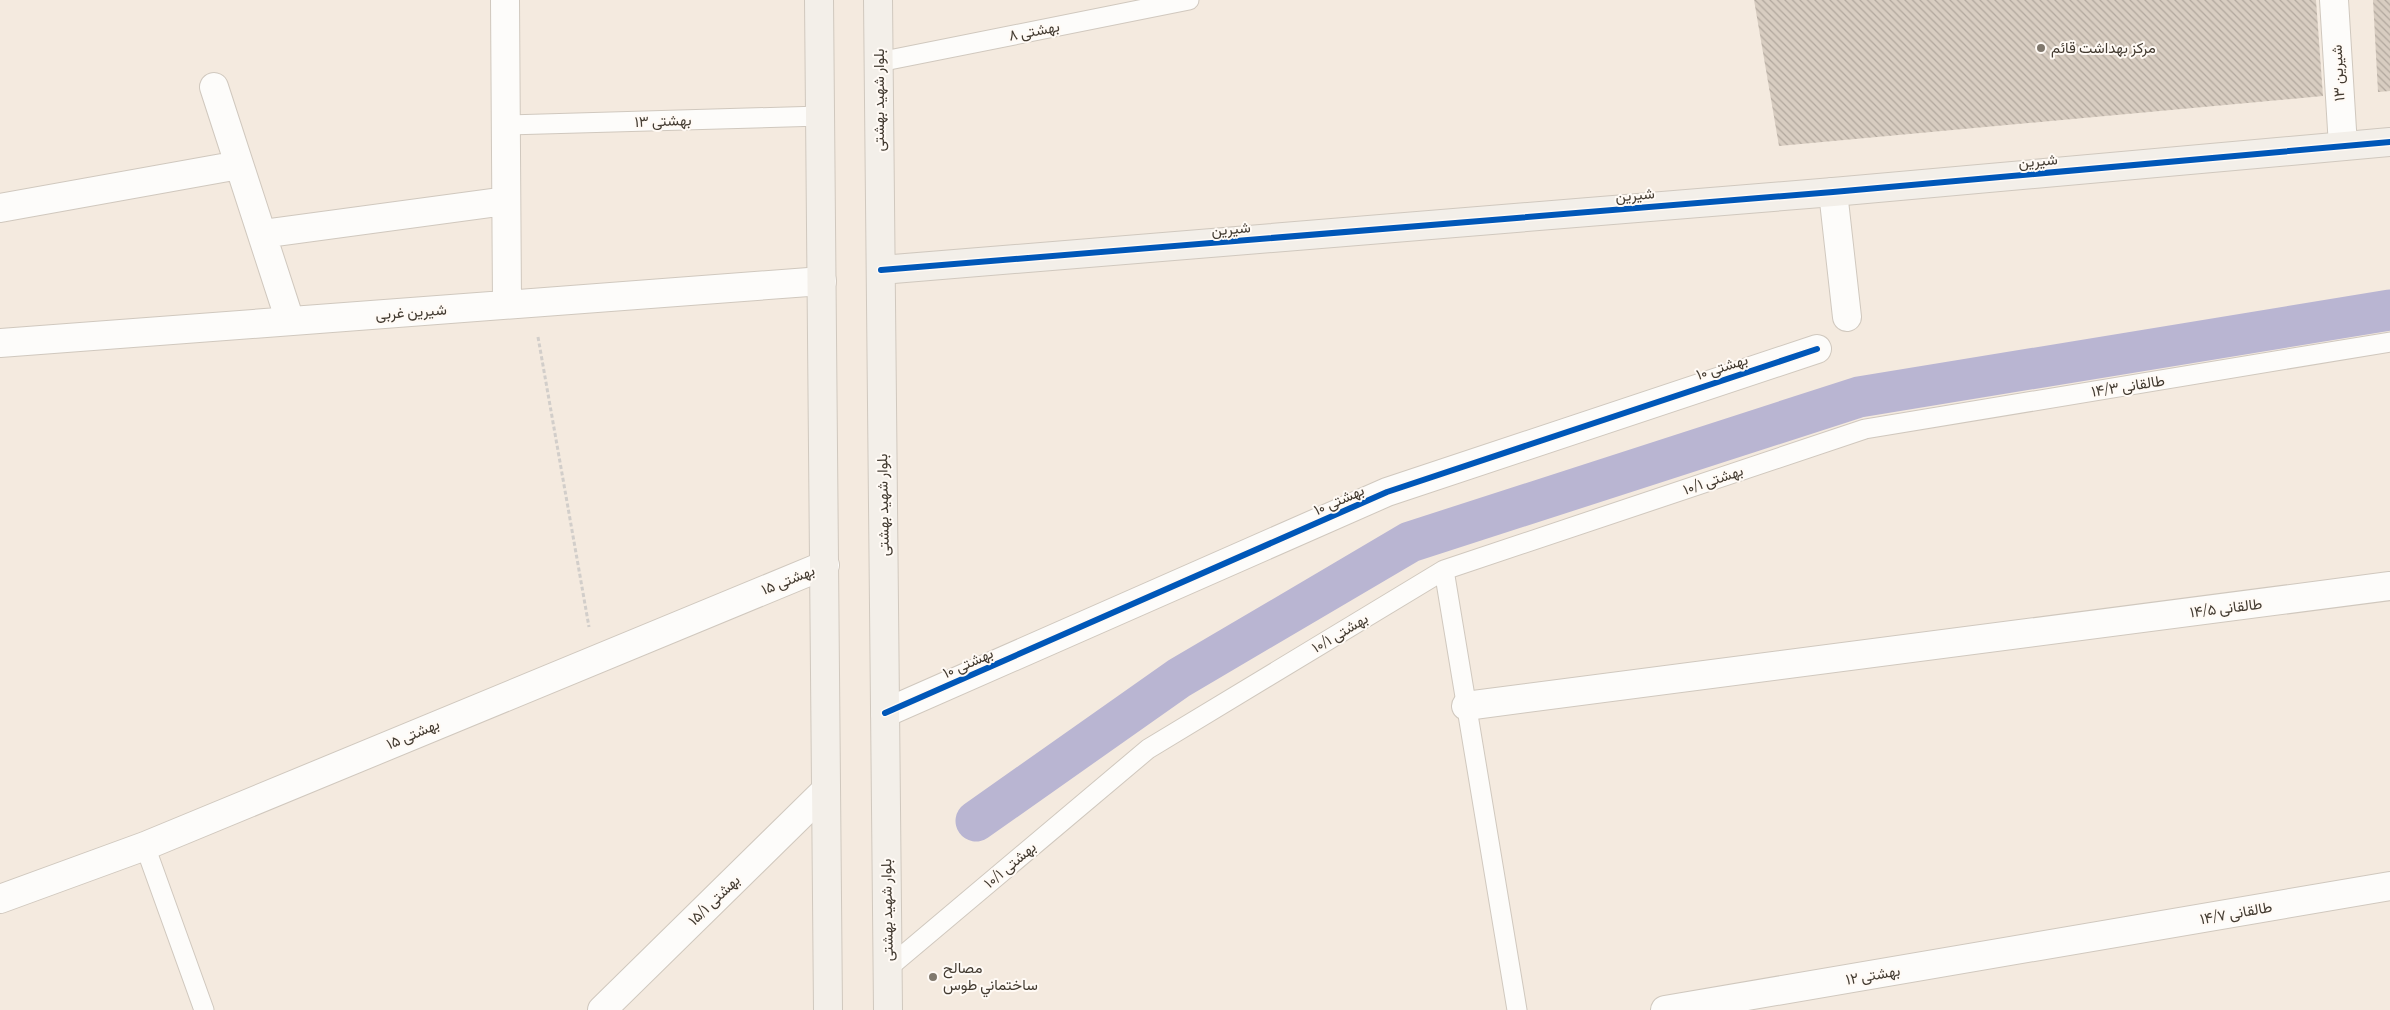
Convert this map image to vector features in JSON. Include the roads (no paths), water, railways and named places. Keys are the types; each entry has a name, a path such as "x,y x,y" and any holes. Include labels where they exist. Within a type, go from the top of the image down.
{"main road":[{"path":"819,0 828,1010"},
{"name":"بلوار شهید بهشتی","path":"878,0 888,1010"},
{"name":"شیرین","path":"881,270 1833,192 2390,142"}],"street":[{"path":"505,0 506,201 520,304"},
{"name":"شیرین ۱۳","path":"2334,0 2343,146"},
{"path":"214,87 290,321"},
{"path":"0,208 239,164"},
{"path":"1833,192 1846,317"},
{"path":"262,234 506,201"},
{"name":"شیرین غربی","path":"0,343 822,281"},
{"name":"بهشتی ۱۰","path":"885,713 1388,492 1817,349"},
{"name":"بهشتی ۱۵","path":"0,899 144,846 825,565"},
{"name":"طالقانی ۱۴/۵","path":"1466,706 2390,586"},
{"name":"بهشتی ۱۵/۱","path":"602,1010 826,790"},
{"name":"طالقانی ۱۴/۷","path":"2082,940 2390,886"},
{"name":"بهشتی ۱۲","path":"1665,1010 2082,940"}],"lane":[{"name":"بهشتی ۸","path":"879,62 1189,0"},
{"name":"بهشتی ۱۳","path":"506,125 821,116"},
{"name":"طالقانی ۱۴/۳","path":"1865,429 2390,342"},
{"name":"بهشتی ۱۰/۱","path":"888,968 1148,749 1444,570 1865,429"},
{"path":"1444,570 1517,1010"},
{"path":"144,846 204,1010"}],"waterway":[{"path":"976,821 1179,678 1410,542 1859,397 2390,310"}],"place":[{"name":"مرکز بهداشت قائم","path":"2041,48"},
{"name":"مصالح ساختماني طوس","path":"933,977"}]}
